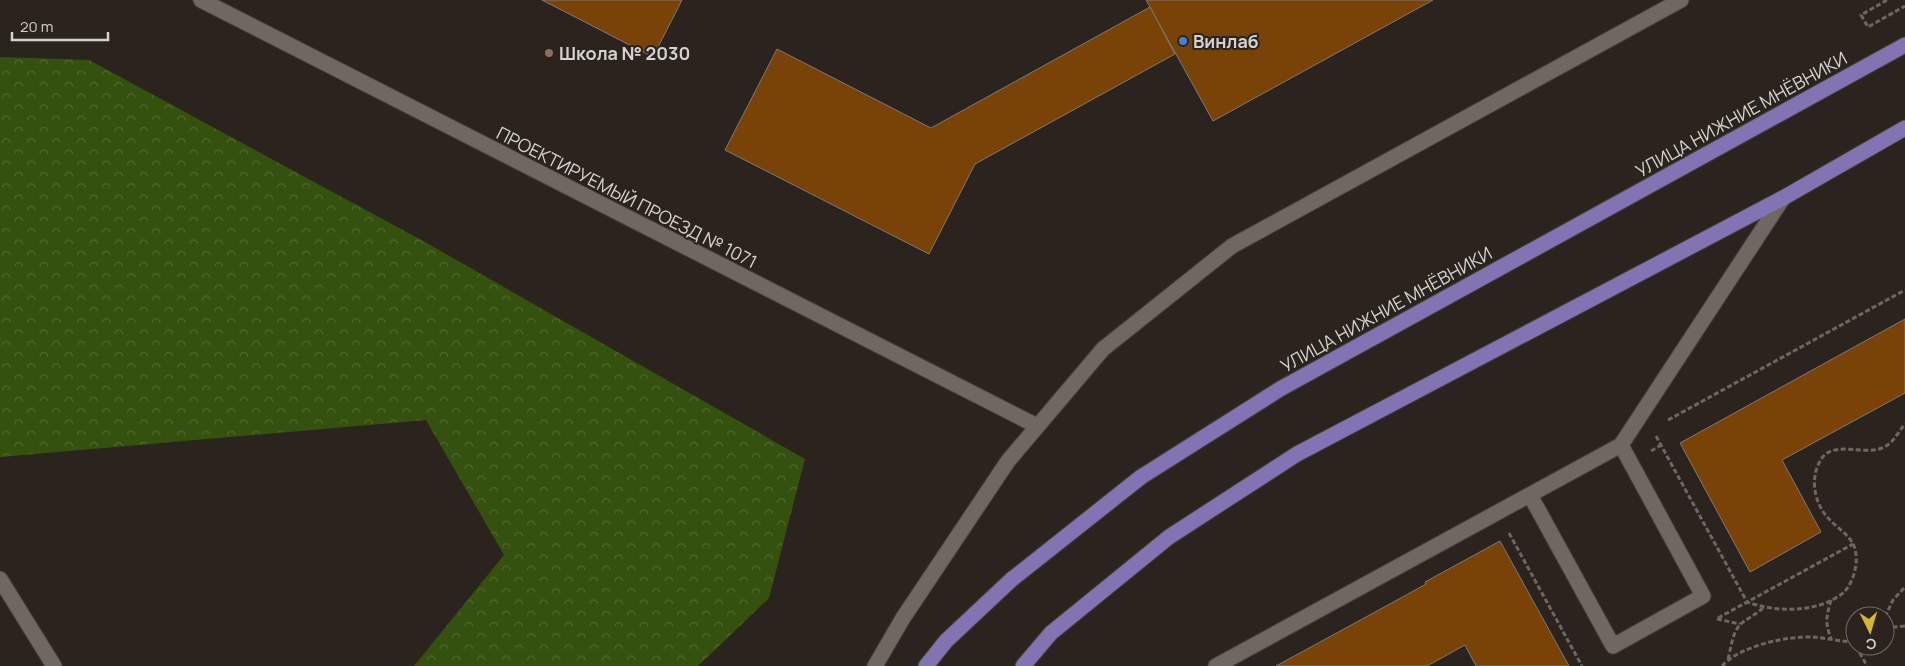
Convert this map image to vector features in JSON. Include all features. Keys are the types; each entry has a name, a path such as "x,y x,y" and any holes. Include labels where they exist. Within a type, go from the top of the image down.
{"main road":[{"name":"УЛИЦА НИЖНИЕ МНЁВНИКИ","path":"926,666 946,641 1011,580 1141,477 1174,456 1280,389 1905,45"},
{"path":"1023,666 1051,633 1169,537 1298,454 1783,198 1905,128"}],"street":[{"name":"ПРОЕКТИРУЕМЫЙ ПРОЕЗД № 1071","path":"201,0 1037,426"},
{"path":"876,666 903,618 1008,461 1103,349 1232,246 1681,0"},
{"path":"1216,666 1621,445 1783,198"},
{"path":"1530,495 1612,646 1662,619 1703,596 1621,445"},
{"path":"0,579 54,666"}],"path":[{"path":"1887,0 1861,15 1868,27 1905,6"},
{"path":"1661,424 1905,290"},
{"path":"1621,445 1652,428 1747,602 1763,608 1792,609 1816,606 1831,600 1845,591 1854,575 1856,559 1853,544 1827,518 1818,502 1814,483 1819,462 1829,452 1846,448 1865,452 1883,448 1897,436 1905,424"},
{"path":"1507,529 1582,666"},
{"path":"1740,624 1716,619 1853,544"},
{"path":"1890,606 1905,587"},
{"path":"1831,600 1826,618 1826,625 1831,639"},
{"path":"1728,660 1734,635 1740,624 1752,618 1763,608"},
{"path":"1722,666 1728,660 1754,647 1783,640 1810,637 1845,642"}],"green space":[{"path":"0,57 89,60 425,242 805,459 769,598 698,666 414,666 504,555 426,420 0,457"}],"building":[{"path":"542,0 682,0 653,57"},
{"path":"1146,0 1433,0 1213,121"},
{"path":"1150,7 1175,54 975,164 929,254 725,150 777,49 931,128"},
{"path":"1905,319 1905,393 1782,460 1821,532 1750,572 1680,443"},
{"path":"1500,541 1569,666 1476,666 1465,645 1427,666 1276,666 1426,584 1425,582"}],"place":[{"name":"Винлаб","path":"1183,41"},
{"name":"Школа № 2030","path":"549,53"}]}
